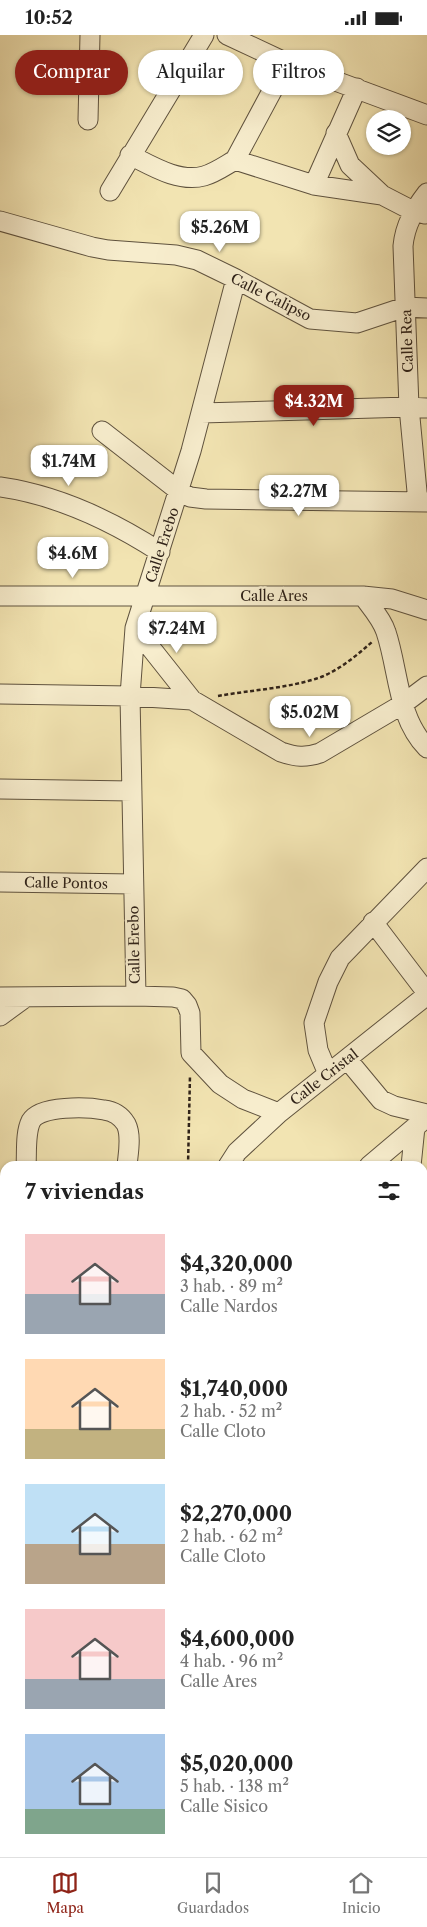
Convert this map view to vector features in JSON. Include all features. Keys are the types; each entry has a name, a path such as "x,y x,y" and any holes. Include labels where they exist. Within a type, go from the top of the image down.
{"street":[{"path":"73,35 90,35 88,120"},
{"path":"110,191 204,35"},
{"path":"227,35 259,50"},
{"path":"344,83 427,115"},
{"path":"314,185 357,88"},
{"path":"130,155 167,173 185,177 204,176 235,160 270,95"},
{"path":"336,133 350,165 382,195"},
{"path":"235,160 314,185 382,195 420,213"},
{"name":"Calle Rea","path":"422,502 418,407 406,307 402,246 405,230 420,213 427,193"},
{"name":"Calle Calipso","path":"0,221 92,247 176,255 197,260 310,319 357,323 406,307 427,308"},
{"name":"Calle Erebo","path":"136,997 130,696 135,628 179,491 236,279"},
{"path":"201,413 418,407"},
{"path":"102,431 179,491 190,497 206,499 422,502"},
{"path":"0,487 31,492 62,502 126,531 160,553"},
{"path":"363,595 386,630 408,722 427,748"},
{"name":"Calle Ares","path":"0,597 363,595 392,599 427,610"},
{"path":"135,628 192,700 281,752 294,757 307,757 320,753 403,703 427,686"},
{"path":"0,694 130,696 192,700"},
{"path":"0,789 132,791"},
{"path":"328,1074 318,1050 314,1023 328,982 340,958 427,868"},
{"name":"Calle Pontos","path":"0,883 133,884"},
{"path":"373,922 427,994"},
{"name":"Calle Cristal","path":"231,1161 237,1152 279,1113 427,994"},
{"path":"0,997 173,997 182,999 190,1013 191,1053 220,1085 244,1099 279,1113"},
{"path":"0,1016 26,997"},
{"path":"347,1059 380,1100 394,1106 418,1124"},
{"path":"394,1106 418,1124"},
{"path":"26,1161 28,1131 32,1119 40,1112 51,1109 105,1110 118,1115 126,1125 128,1139 127,1161"},
{"path":"375,1161 418,1124"},
{"path":"413,1161 418,1124"}],"path":[{"path":"192,700 288,685 322,677 350,661 386,630"},
{"path":"188,1161 191,1053"}]}
